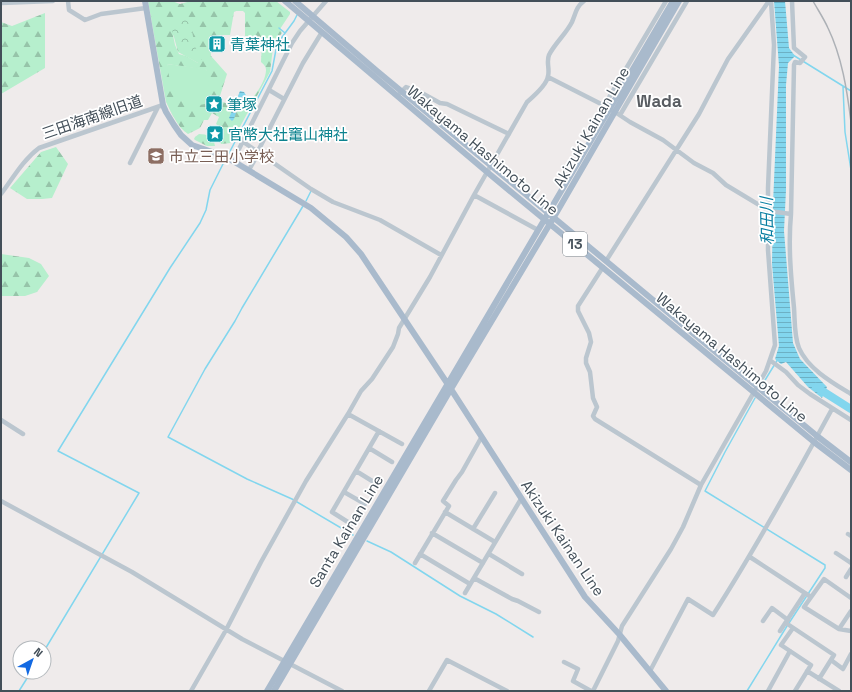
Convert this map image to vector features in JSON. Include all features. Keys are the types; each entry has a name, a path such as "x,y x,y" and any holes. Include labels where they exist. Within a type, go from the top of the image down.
{"main road":[{"name":"Wakayama Hashimoto Line","path":"285,1 301,15 311,18 400,94 487,172 604,264 816,439 851,470"},
{"name":"Akizuki Kainan Line","path":"665,19 672,1"},
{"name":"Akizuki Kainan Line","path":"449,386 554,217 612,110 665,19 679,1"},
{"name":"Wakayama Hashimoto Line","path":"296,2 304,7 322,32 548,212 604,264"},
{"name":"Akizuki Kainan Line","path":"146,4 160,106 166,112 174,125 192,145 229,159 311,208 346,237 361,254 449,386 481,438 585,597 619,634 666,691"},
{"name":"Akizuki Kainan Line","path":"449,386 544,218 612,110"},
{"name":"Santa Kainan Line","path":"267,691 287,663 449,386"},
{"name":"Wakayama Hashimoto Line","path":"816,439 851,462"},
{"name":"Santa Kainan Line","path":"274,691 287,663"}],"street":[{"path":"1,3 53,1"},
{"path":"68,1 69,10 85,20 101,14 146,4"},
{"path":"229,159 242,141 292,43 326,1"},
{"path":"192,691 306,481 361,391 372,379 393,346 399,328 405,320 527,102 540,90 548,77 547,62 549,55 572,22 579,5 584,1"},
{"path":"612,110 666,1"},
{"path":"612,110 687,1"},
{"path":"702,485 595,419 593,416 597,407 593,398 590,372 586,363 591,342 589,333 578,311 578,306 698,114 728,59 770,1"},
{"path":"564,662 578,670 572,681 592,691 618,641 619,634 630,613 683,527 702,485 771,361 775,345 768,250 768,188 774,45 770,1"},
{"path":"792,1 795,43 794,48 805,57 800,63 795,62 794,65 789,231 796,332 799,348 808,361 830,381 851,394"},
{"path":"249,170 303,63 322,32"},
{"path":"548,77 612,110 630,122 663,140 694,163 714,173 726,185 769,211 790,213"},
{"path":"400,94 406,87 420,92 440,103 447,104 509,134"},
{"path":"269,90 284,99"},
{"path":"130,163 160,106"},
{"name":"三田海南線旧道","path":"1,194 31,154 39,148 160,106"},
{"path":"242,141 268,161 333,202 380,220 441,255"},
{"path":"474,195 538,230"},
{"path":"771,361 786,372 798,385 810,394 851,420"},
{"path":"650,671 688,599 713,615 785,497 832,409"},
{"path":"348,414 402,444"},
{"path":"1,420 22,434"},
{"path":"351,524 332,512 379,431"},
{"path":"414,563 448,506 443,501 462,472 481,438"},
{"path":"369,448 392,462"},
{"path":"356,471 377,484"},
{"path":"344,492 364,504"},
{"path":"473,529 495,493"},
{"path":"465,593 521,499"},
{"path":"1,501 132,572 242,639 342,691"},
{"path":"445,512 495,542"},
{"path":"432,533 483,563"},
{"path":"836,553 851,562"},
{"path":"420,554 470,584"},
{"path":"489,554 522,574"},
{"path":"750,556 811,597"},
{"path":"846,577 851,569"},
{"path":"474,578 539,612"},
{"path":"851,598 824,579 804,607 839,629 851,631"},
{"path":"780,631 805,593"},
{"path":"763,621 772,608 792,628 834,655 819,679"},
{"path":"839,629 851,611"},
{"path":"792,628 781,645 811,665 795,691"},
{"path":"768,691 790,651"},
{"path":"831,660 843,668 851,654"},
{"path":"429,691 447,660 507,691"},
{"path":"807,671 839,691"}],"green space":[{"path":"148,1 172,1 180,4 191,1 276,1 290,12 280,29 282,33 277,39 273,48 270,72 231,143 221,144 219,137 216,135 220,127 216,124 219,117 212,113 208,120 204,120 200,128 188,134 178,124 166,102","holes":["243,11 245,13 245,36 255,37 260,42 261,62 265,66 266,70 261,86 257,92 244,106 239,108 220,101 219,99 227,74 211,56 210,44 212,40 220,35 230,35 234,12","173,35 194,48 198,57 198,63 179,54","167,64 207,70 205,104 189,104 182,101"]},
{"path":"45,13 45,68 1,94 1,22 12,26"},
{"path":"178,16 189,23 195,46 202,57 201,63 198,63 178,52 171,26 172,17"},
{"path":"167,64 205,69 208,71 210,75 205,104 189,105 179,98 172,88"},
{"path":"199,134 210,137 215,146 207,146 195,140 195,137"},
{"path":"56,147 68,164 52,198 27,199 10,188 41,152"},
{"path":"1,254 29,258 41,264 49,276 37,292 25,296 1,296"}],"water":[{"path":"774,1 785,1 789,48 795,56 788,63 786,85 786,190 784,231 793,343 800,359 827,387 822,398 808,387 786,362 781,364 775,359 779,346 772,264 779,66"},
{"path":"240,91 244,92 247,97 238,107 232,121 229,118"}],"waterway":[{"path":"227,157 272,71 277,44 297,15"},
{"path":"279,28 285,33"},
{"path":"793,55 851,91"},
{"path":"843,87 845,132 851,170"},
{"path":"51,640 139,493 58,451 170,268 200,223 206,210 210,190 225,160"},
{"path":"306,201 311,191"},
{"path":"303,206 205,369 168,437 247,479 292,499 353,535"},
{"path":"762,385 778,359"},
{"name":"和田川","path":"816,387 851,409"},
{"path":"755,398 705,491 825,565 825,568 789,623"},
{"path":"367,541 391,552 460,596 496,614 533,637"},
{"path":"747,691 787,626"},
{"path":"19,691 26,680"}],"railway":[{"path":"813,1 833,39 837,50 846,86 851,122"}],"place":[{"name":"青葉神社","path":"217,44"},
{"name":"筆塚","path":"214,104"},
{"name":"官幣大社竃山神社","path":"215,134"},
{"name":"市立三田小学校","path":"156,156"}],"district":[{"name":"Wada","path":"659,101"}]}
